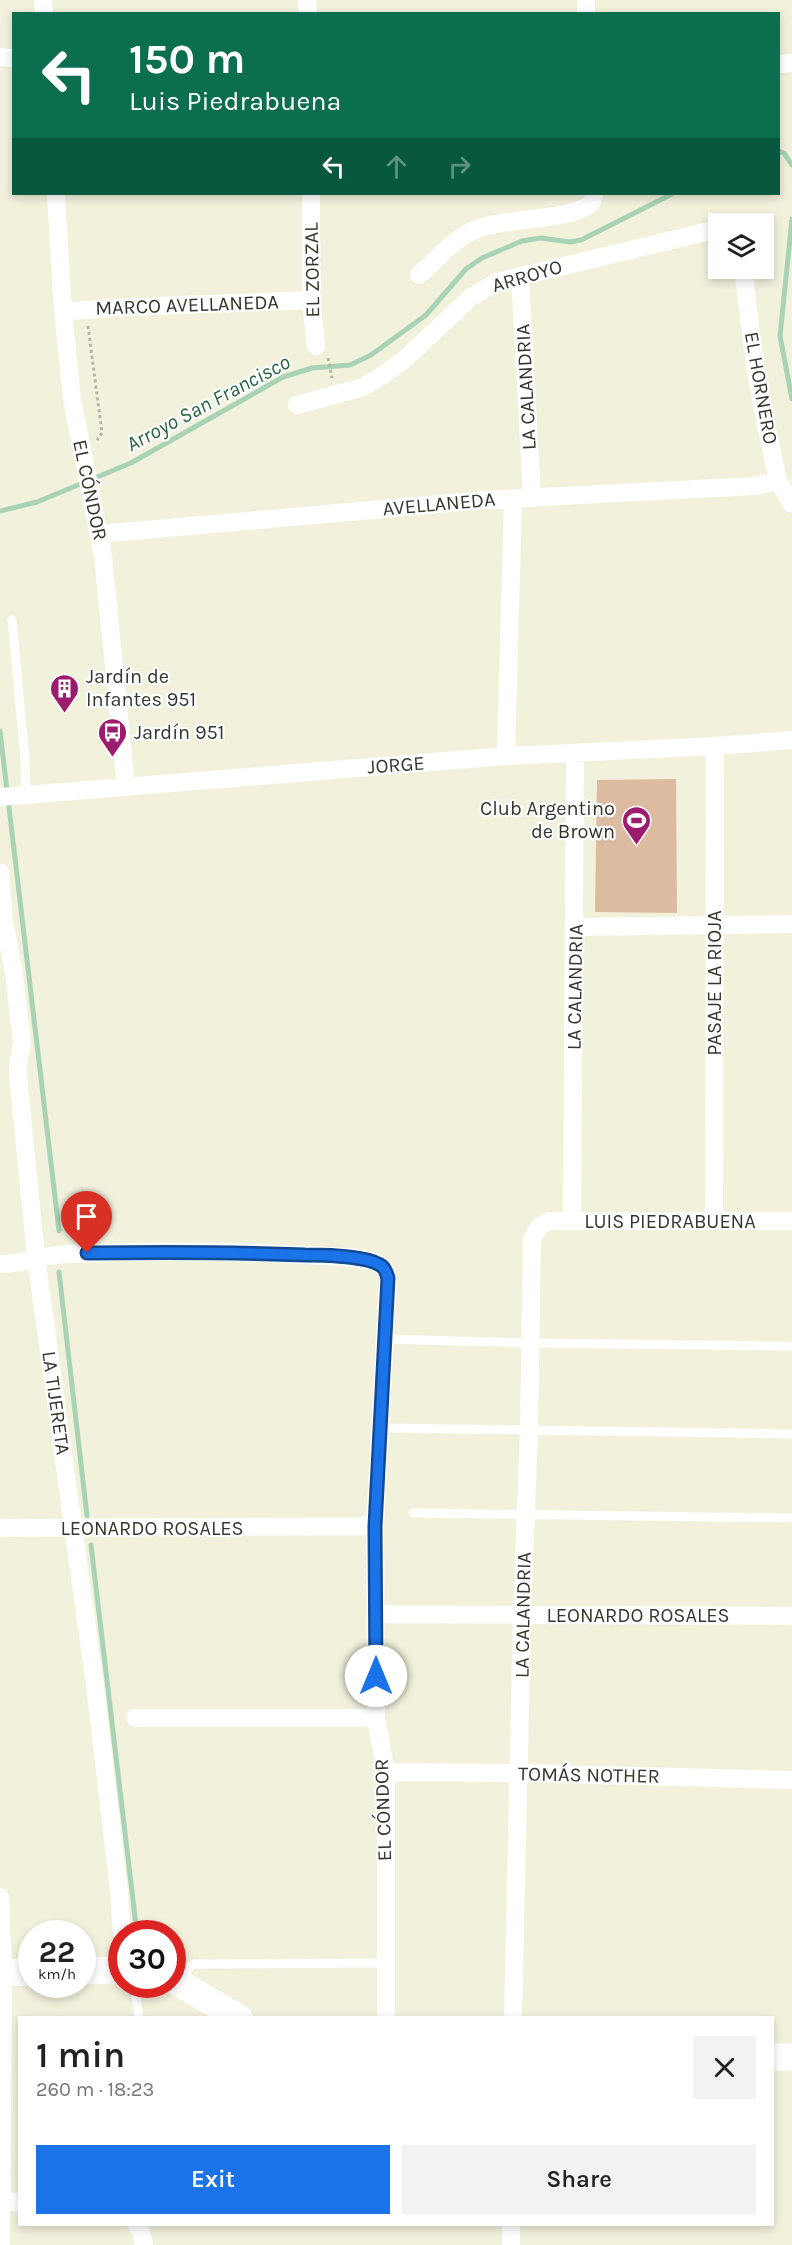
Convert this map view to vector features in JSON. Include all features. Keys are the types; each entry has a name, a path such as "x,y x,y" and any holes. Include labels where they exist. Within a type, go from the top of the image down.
{"street":[{"name":"EL CÓNDOR","path":"56,195 63,312 72,399 86,447 99,534 126,786"},
{"name":"EL ZORZAL","path":"310,195 311,300 322,351"},
{"path":"419,275 463,236 474,230 506,221 578,211 590,205 594,195"},
{"name":"ARROYO","path":"297,405 363,387 405,359 471,297 497,282 708,231"},
{"name":"LA CALANDRIA","path":"520,276 532,498"},
{"name":"EL HORNERO","path":"744,279 755,366 778,481 792,504"},
{"name":"MARCO AVELLANEDA","path":"63,312 115,306 187,306 311,300"},
{"name":"AVELLANEDA","path":"99,534 513,499 755,486 778,481"},
{"path":"506,756 513,499"},
{"name":"JORGE","path":"11,796 506,756 575,754 792,740"},
{"name":"PASAJE LA RIOJA","path":"714,1220 715,746"},
{"name":"LA CALANDRIA","path":"572,1221 575,754"},
{"name":"LA TIJERETA","path":"0,872 4,921 13,968 22,1042 9,1066 73,1529 122,1920"},
{"path":"575,927 792,924"},
{"name":"LA CALANDRIA","path":"513,2016 532,1239 540,1226 549,1221"},
{"name":"LUIS PIEDRABUENA","path":"549,1221 792,1221"},
{"name":"EL CÓNDOR","path":"36,1257 67,1254 241,1252 370,1261 380,1264 386,1270 388,1278 386,1339 375,1526 376,1718 386,1772 386,2016"},
{"path":"0,1264 20,1263 36,1257"},
{"name":"LEONARDO ROSALES","path":"0,1528 375,1526"},
{"name":"LEONARDO ROSALES","path":"376,1614 792,1616"},
{"path":"135,1718 376,1718"},
{"name":"TOMÁS NOTHER","path":"386,1772 792,1780"},
{"path":"0,1897 7,2201 2,2245"},
{"path":"1,1973 18,1972"},
{"path":"186,1986 236,2016"},
{"path":"774,2057 792,2057"},
{"path":"137,2226 144,2245"},
{"path":"511,2226 511,2245"}],"lane":[{"path":"11,796 25,759 12,620"},
{"path":"386,1339 792,1346"},
{"path":"382,1428 792,1434"},
{"path":"413,1513 792,1518"},
{"path":"186,1970 194,1964 386,1963"},
{"path":"136,1998 139,2016"}],"path":[{"path":"86,310 102,433 86,447"},
{"path":"322,351 332,377"}],"shaded area":[{"name":"Club Argentino de Brown","path":"676,779 677,913 595,912 597,780"}],"waterway":[{"name":"Arroyo San Francisco","path":"780,152 784,153 792,165"},
{"name":"Arroyo San Francisco","path":"0,511 37,502 131,463 283,377 312,368 350,365 371,355 426,315 466,269 482,258 522,241 541,238 570,242 581,240 670,195"},
{"name":"Arroyo San Francisco","path":"792,219 780,336 792,399"},
{"path":"0,731 59,1231"},
{"path":"59,1272 87,1516"},
{"path":"91,1545 135,1920"}],"place":[{"name":"Jardín de Infantes 951","path":"65,714"},
{"name":"Jardín 951","path":"113,758"},
{"name":"Club Argentino de Brown","path":"636,846"}],"route":[{"path":"87,1253 241,1252 323,1256 370,1261 380,1264 386,1270 388,1278 386,1339 375,1526 376,1676"}]}
